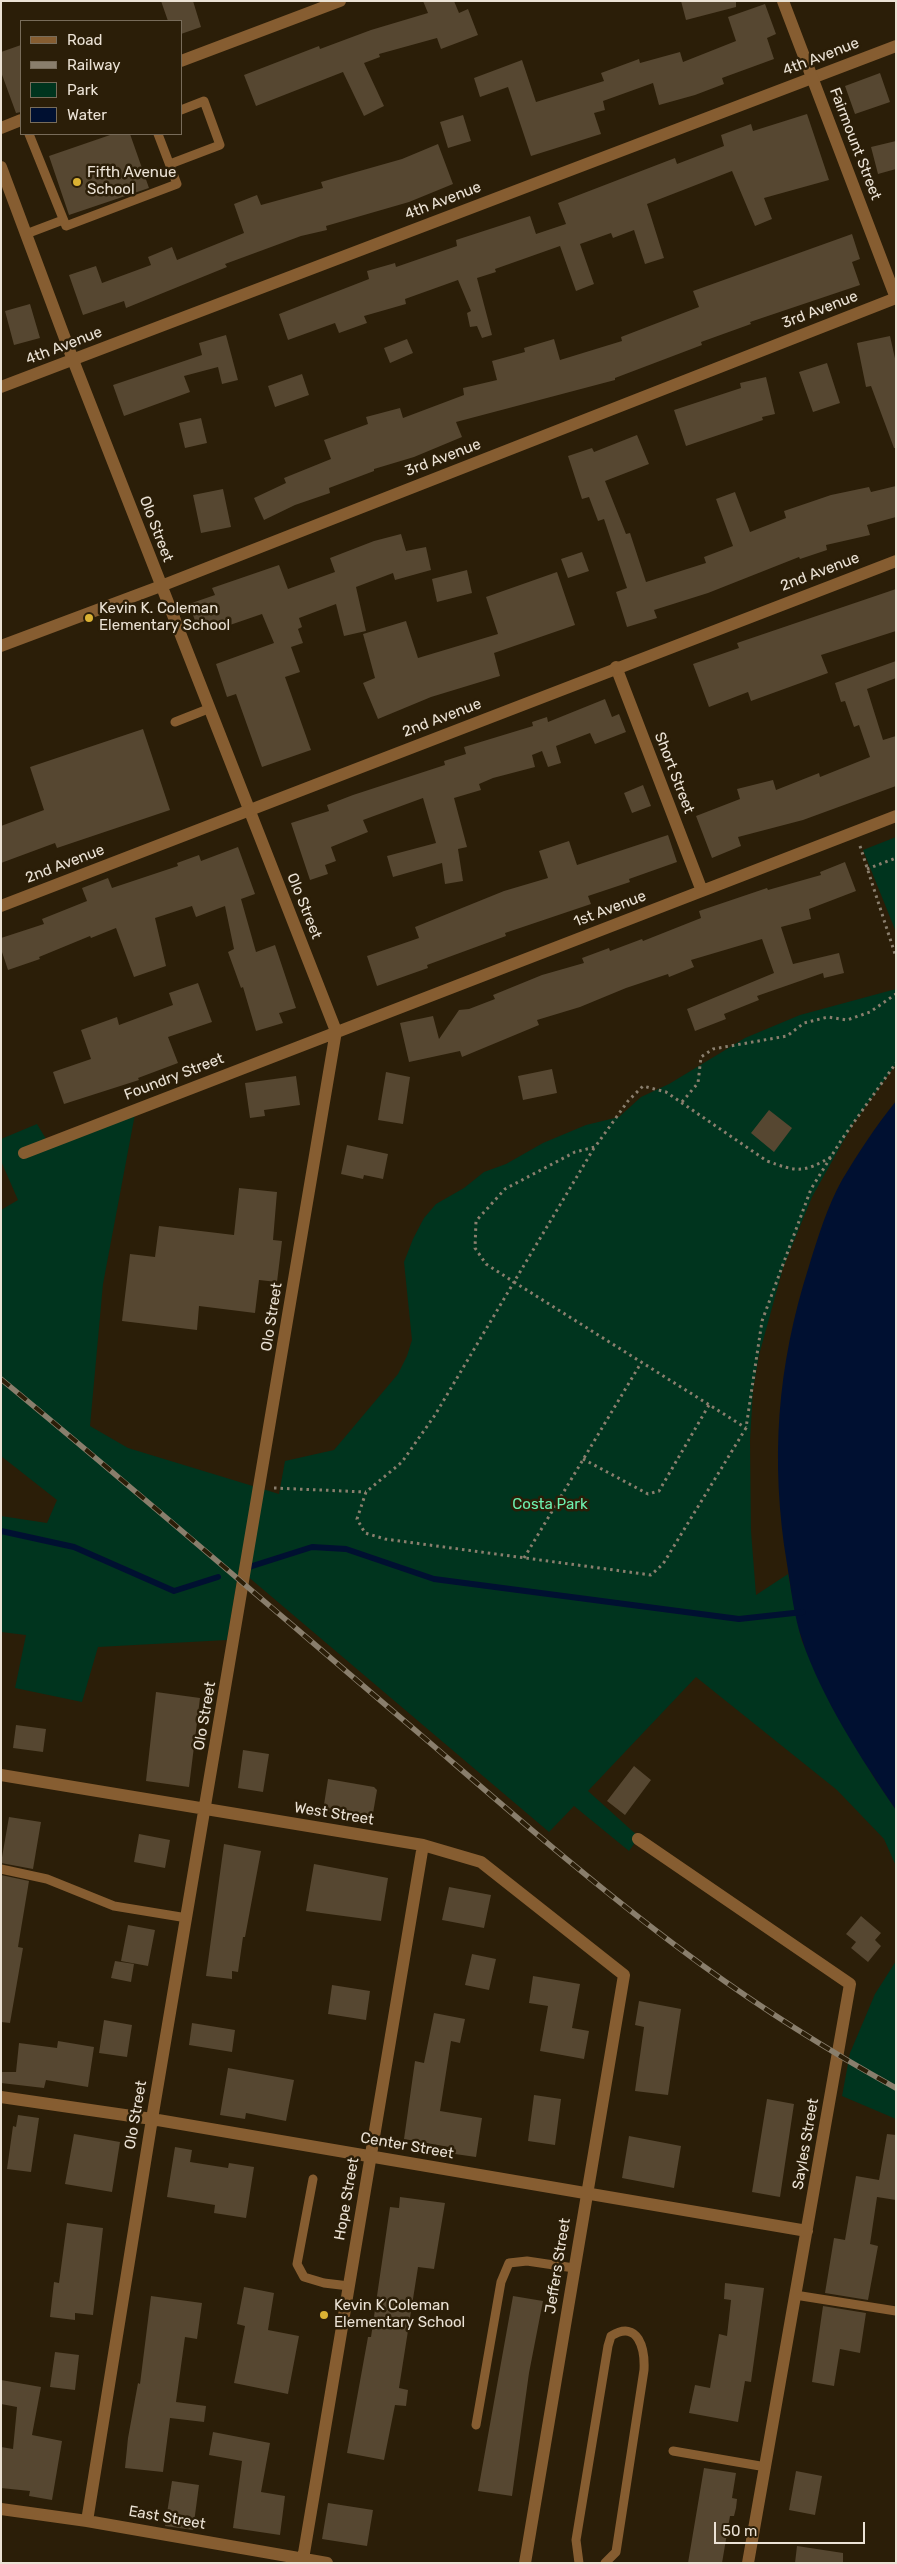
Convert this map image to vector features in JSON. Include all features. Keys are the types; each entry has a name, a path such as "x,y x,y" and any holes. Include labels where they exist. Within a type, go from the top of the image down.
{"street":[{"path":"182,61 340,1"},
{"name":"Fairmount Street","path":"783,1 896,298"},
{"name":"4th Avenue","path":"1,387 896,46"},
{"path":"1,128 20,120"},
{"name":"Olo Street","path":"1,168 160,586 336,1031 152,2119 87,2521"},
{"name":"3rd Avenue","path":"1,646 160,586 896,298"},
{"name":"2nd Avenue","path":"1,906 616,667 896,561"},
{"name":"Short Street","path":"616,667 702,891"},
{"name":"1st Avenue","path":"336,1031 896,816"},
{"name":"Foundry Street","path":"24,1152 336,1031"},
{"name":"West Street","path":"1,1775 423,1845 481,1862 624,1975"},
{"name":"Sayles Street","path":"638,1839 850,1984 748,2563"},
{"name":"Hope Street","path":"303,2558 423,1845"},
{"name":"Jeffers Street","path":"525,2563 624,1975"},
{"name":"Center Street","path":"1,2097 152,2119 807,2231"},
{"name":"East Street","path":"1,2509 87,2521 327,2563"}],"lane":[{"path":"170,164 220,145 204,101 182,110"},
{"path":"29,135 66,226 177,184 158,135"},
{"path":"26,234 63,220"},
{"path":"175,722 208,709"},
{"path":"1,1869 47,1879 114,1906 187,1918"},
{"path":"313,2179 297,2264 304,2277 324,2283 349,2286"},
{"path":"476,2425 501,2282 509,2263 527,2261 574,2268"},
{"path":"795,2295 896,2312"},
{"path":"580,2563 576,2540 608,2346 611,2336 626,2331 634,2334 643,2347 644,2370 616,2552 605,2563"},
{"path":"673,2451 766,2467"}],"path":[{"path":"859,843 896,957"},
{"path":"867,868 896,858"},
{"path":"682,1102 698,1083 701,1057 712,1049 742,1043 759,1043 787,1036 804,1023 828,1017 847,1020 870,1012 896,994"},
{"path":"831,1157 808,1169 785,1168 767,1161 666,1092 643,1086 628,1101 595,1147 435,1415 402,1462 366,1492 357,1519 365,1533 385,1539 651,1575 663,1564 746,1428 762,1321 811,1189 896,1063"},
{"path":"595,1147 575,1152 505,1189 476,1221 475,1248 486,1264 746,1428"},
{"path":"524,1558 641,1363"},
{"path":"583,1459 648,1494 659,1491 709,1405"},
{"path":"260,1487 366,1492"}],"green space":[{"path":"896,837 896,932 863,850"},
{"name":"Costa Park","path":"896,989 896,1064 853,1124 812,1197 783,1268 759,1355 753,1390 750,1441 751,1531 756,1595 788,1574 801,1639 832,1707 873,1776 896,1810 896,1866 884,1839 837,1790 696,1677 588,1791 639,1837 629,1851 574,1806 549,1832 239,1569 227,1640 98,1647 82,1702 15,1688 26,1635 1,1632 1,1516 47,1523 57,1500 1,1456 1,1210 18,1200 1,1161 1,1139 37,1124 49,1144 135,1114 103,1284 90,1426 128,1448 279,1494 285,1461 334,1450 398,1374 412,1340 404,1262 424,1218 436,1204 464,1188 484,1172 506,1164 543,1143 586,1125 619,1117 641,1097 669,1084 745,1038 800,1015"},
{"path":"896,1961 896,2119 842,2096 850,2053 875,1994"}],"water":[{"path":"896,1101 896,1810 843,1728 820,1684 802,1640 793,1602 782,1526 778,1451 783,1377 798,1303 819,1233 842,1180 867,1140"}],"building":[{"path":"161,1 193,1 201,27 182,34 182,20 168,20"},
{"path":"423,1 454,1 459,13 468,9 478,35 441,49 437,38 379,54 380,57 364,63 384,106 364,116 343,72 256,106 244,75 319,46 320,49 371,30 428,13"},
{"path":"681,1 736,1 736,7 686,20"},
{"path":"765,4 776,34 767,38 774,59 722,78 724,84 695,95 659,105 653,83 603,101 605,110 594,113 601,134 531,156 508,87 480,97 474,78 522,60 536,102 604,81 601,73 639,59 640,63 680,52 683,62 736,41 728,17"},
{"path":"20,45 20,112 16,113 1,72 1,52"},
{"path":"880,73 890,102 855,114 845,86"},
{"path":"807,114 829,180 764,198 772,219 755,226 732,171 647,204 664,258 645,264 634,230 613,238 611,233 580,244 594,284 576,291 560,246 495,269 496,272 477,278 492,335 482,338 477,326 470,327 467,313 471,311 458,280 405,299 406,304 364,316 367,323 339,333 335,323 288,340 279,314 369,279 367,271 395,263 396,267 457,246 456,240 530,216 536,234 566,224 558,203 675,158 677,164 724,146 721,135 751,124 753,131"},
{"path":"463,115 471,141 448,148 440,122"},
{"path":"110,135 130,135 149,188 69,215 49,156"},
{"path":"896,141 896,169 878,174 871,147"},
{"path":"438,144 453,184 409,202 326,226 327,230 301,236 225,264 227,267 126,308 124,301 83,315 69,275 96,266 102,283 151,265 148,257 172,247 177,260 244,233 234,204 257,195 261,205 323,188 321,182 402,159"},
{"path":"852,234 860,259 852,262 860,285 750,322 751,324 701,342 702,345 615,378 615,380 456,422 462,437 414,457 374,469 374,471 329,488 330,493 295,505 264,520 254,498 286,483 284,478 331,459 324,440 368,424 366,417 400,408 403,418 464,395 463,388 497,380 492,361 525,352 524,348 554,339 560,360 622,341 621,337 699,307 693,291"},
{"path":"30,304 40,338 14,345 5,311"},
{"path":"226,335 238,380 222,384 218,367 184,376 190,392 124,416 113,385 202,355 199,343"},
{"path":"890,336 896,363 896,448 894,448 871,386 866,387 857,343"},
{"path":"407,339 413,353 390,363 384,348"},
{"path":"827,363 840,403 813,412 799,372"},
{"path":"302,374 309,395 275,407 268,386"},
{"path":"766,377 775,414 762,417 763,420 686,446 674,410 741,388 740,383"},
{"path":"201,418 207,443 185,448 179,423"},
{"path":"637,435 649,464 605,481 626,534 630,533 646,582 706,563 704,557 733,546 716,499 735,492 750,532 786,518 784,511 831,495 869,487 871,492 896,486 896,517 867,525 870,535 826,545 827,550 800,559 799,557 708,593 654,610 657,618 627,627 616,592 627,588 604,519 598,521 589,497 582,499 568,456 592,448 594,452"},
{"path":"223,489 231,527 201,533 193,495"},
{"path":"401,534 406,551 426,547 431,570 395,580 393,573 356,587 366,631 344,636 336,604 299,618 302,627 298,629 303,643 291,647 300,672 285,677 311,750 262,767 236,694 227,697 216,664 274,643 262,614 227,626 225,620 198,629 189,604 215,595 212,588 279,565 288,589 335,572 330,558 374,541"},
{"path":"582,552 589,571 568,578 561,559"},
{"path":"467,570 472,593 437,602 432,579"},
{"path":"557,572 575,625 494,653 500,676 431,697 378,719 363,683 375,678 363,634 406,621 418,658 498,634 486,597"},
{"path":"896,589 896,631 821,655 828,673 751,701 748,692 709,707 693,664 739,648 737,643"},
{"path":"896,661 896,678 867,689 883,740 896,736 896,786 803,820 738,837 741,846 712,858 696,816 740,799 737,789 773,780 776,790 819,773 820,777 870,757 859,725 854,727 845,701 841,702 835,683"},
{"path":"605,699 612,717 619,714 626,732 595,744 590,733 556,746 561,763 548,767 542,751 532,755 535,767 493,778 479,784 481,790 454,798 467,847 458,849 463,881 445,884 442,863 393,877 387,856 436,843 423,798 363,820 368,832 331,847 336,861 325,865 328,874 310,880 291,823 329,811 327,805 353,795 445,765 444,761 466,754 464,747 533,726 532,722 547,717 548,722"},
{"path":"143,729 170,810 57,848 55,843 1,863 1,826 44,810 30,767"},
{"path":"643,785 651,806 632,813 624,793"},
{"path":"668,835 677,862 629,879 630,882 588,896 591,904 505,933 506,936 427,965 428,968 377,986 367,956 419,938 415,927 504,891 548,878 539,851 569,841 577,865"},
{"path":"238,847 255,894 241,899 256,952 275,945 296,1008 279,1013 283,1023 256,1031 243,987 241,988 228,952 234,949 225,906 196,917 192,906 155,918 166,966 134,977 116,928 91,938 90,936 39,957 40,959 8,970 1,949 1,938 44,924 42,919 87,901 82,888 108,878 112,888 178,866 177,863 199,855 201,861"},
{"path":"845,862 856,891 809,909 811,919 781,927 793,964 839,953 844,973 824,978 823,973 757,996 759,1000 724,1014 726,1019 695,1031 687,1009 774,973 762,939 691,960 694,967 669,977 668,974 626,988 580,1007 537,1020 539,1025 462,1057 460,1051 409,1062 400,1023 433,1016 439,1039 459,1010 469,1009 495,999 493,995 542,975 584,963 582,958 609,948 610,951 642,939 643,941 701,918 699,911 767,888 768,890 821,875 820,872"},
{"path":"198,983 212,1022 168,1037 178,1063 138,1078 139,1080 64,1104 53,1072 91,1059 81,1030 117,1017 119,1025 173,1005 169,993"},
{"path":"552,1069 557,1093 523,1100 518,1076"},
{"path":"386,1072 410,1077 403,1124 378,1120"},
{"path":"296,1076 300,1105 264,1110 265,1116 250,1118 245,1083"},
{"path":"769,1110 792,1128 774,1152 751,1133"},
{"path":"347,1145 388,1154 383,1179 364,1175 363,1179 341,1174"},
{"path":"239,1188 277,1192 273,1240 282,1241 277,1282 259,1280 255,1313 199,1306 197,1330 122,1321 130,1254 155,1257 159,1226 234,1235"},
{"path":"156,1692 200,1698 189,1787 146,1781"},
{"path":"16,1725 46,1729 43,1752 13,1748"},
{"path":"243,1750 269,1754 263,1792 238,1788"},
{"path":"634,1766 651,1780 625,1815 607,1801"},
{"path":"328,1779 374,1787 377,1790 372,1819 323,1811"},
{"path":"9,1817 41,1822 33,1869 1,1863"},
{"path":"139,1834 170,1840 165,1868 134,1862"},
{"path":"224,1844 261,1851 245,1937 243,1937 238,1972 232,1971 232,1979 206,1976"},
{"path":"314,1864 388,1878 381,1921 306,1911"},
{"path":"1,1875 29,1881 18,1947 23,1948 10,2023 1,2022"},
{"path":"449,1887 491,1895 484,1928 442,1920"},
{"path":"861,1916 881,1933 875,1940 881,1946 868,1962 851,1948 856,1942 846,1934"},
{"path":"128,1925 155,1930 148,1966 121,1961"},
{"path":"472,1954 496,1959 489,1990 465,1985"},
{"path":"115,1961 134,1964 131,1982 111,1978"},
{"path":"533,1976 580,1984 572,2028 589,2031 584,2059 540,2051 548,2006 529,2003"},
{"path":"332,1985 370,1991 366,2020 328,2014"},
{"path":"639,2001 681,2009 668,2095 635,2091 644,2027 635,2025"},
{"path":"434,2013 465,2019 460,2043 451,2041 440,2111 482,2118 476,2157 448,2153 449,2147 404,2139 415,2061 424,2063"},
{"path":"104,2020 132,2025 127,2057 99,2053"},
{"path":"192,2023 235,2030 232,2052 189,2045"},
{"path":"58,2041 94,2047 88,2087 46,2080 44,2088 1,2083 1,2072 16,2072 19,2043 57,2048"},
{"path":"228,2068 294,2080 286,2121 246,2113 245,2119 220,2115"},
{"path":"534,2095 561,2099 555,2145 528,2141"},
{"path":"767,2099 794,2104 780,2197 752,2192"},
{"path":"18,2115 39,2118 31,2172 7,2169 13,2126 16,2127"},
{"path":"74,2134 120,2142 112,2192 65,2184"},
{"path":"887,2134 896,2135 896,2200 877,2197 870,2244 878,2246 868,2300 825,2293 834,2238 845,2240 856,2176 879,2180"},
{"path":"629,2136 681,2146 674,2188 622,2178"},
{"path":"175,2147 192,2150 190,2162 228,2168 229,2163 254,2167 246,2218 214,2213 215,2205 167,2197"},
{"path":"400,2197 445,2203 434,2269 418,2267 399,2388 408,2390 406,2406 395,2405 384,2460 347,2453 368,2337 371,2337 390,2207 399,2208"},
{"path":"67,2223 103,2228 93,2315 75,2313 75,2320 50,2317 54,2282 59,2283"},
{"path":"725,2283 764,2288 751,2382 745,2381 738,2422 689,2413 695,2385 710,2388 719,2334 727,2336 731,2300 724,2299"},
{"path":"244,2287 274,2293 268,2330 299,2336 288,2394 234,2383 245,2326 237,2324"},
{"path":"151,2296 202,2303 197,2339 185,2337 176,2402 206,2406 204,2422 170,2418 163,2472 125,2468 128,2438 138,2383 140,2384"},
{"path":"513,2296 543,2301 529,2373 512,2496 478,2491"},
{"path":"823,2306 866,2313 860,2353 840,2349 834,2386 812,2382"},
{"path":"55,2352 79,2355 75,2390 50,2387"},
{"path":"1,2380 41,2387 32,2435 62,2441 52,2500 29,2496 30,2491 1,2488 1,2447 13,2449 17,2407 1,2404"},
{"path":"213,2432 270,2443 261,2492 285,2496 280,2535 233,2528 242,2461 209,2455"},
{"path":"704,2468 736,2473 732,2498 737,2499 736,2508 734,2516 730,2516 722,2563 688,2563"},
{"path":"796,2471 822,2476 815,2515 789,2510"},
{"path":"172,2481 199,2485 193,2530 165,2526"},
{"path":"328,2503 373,2510 367,2546 322,2539"},
{"path":"797,2546 843,2553 843,2563 795,2563"}],"waterway":[{"path":"1,1531 74,1547 174,1591 218,1577"},
{"path":"246,1568 312,1547 346,1549 434,1579 739,1619 803,1612"}],"railway":[{"path":"1,1379 594,1882 702,1965 749,1998 846,2060 896,2088"}],"place":[{"name":"Fifth Avenue School","path":"77,182"},
{"name":"Kevin K. Coleman Elementary School","path":"89,618"},
{"name":"Kevin K Coleman Elementary School","path":"324,2315"}]}
